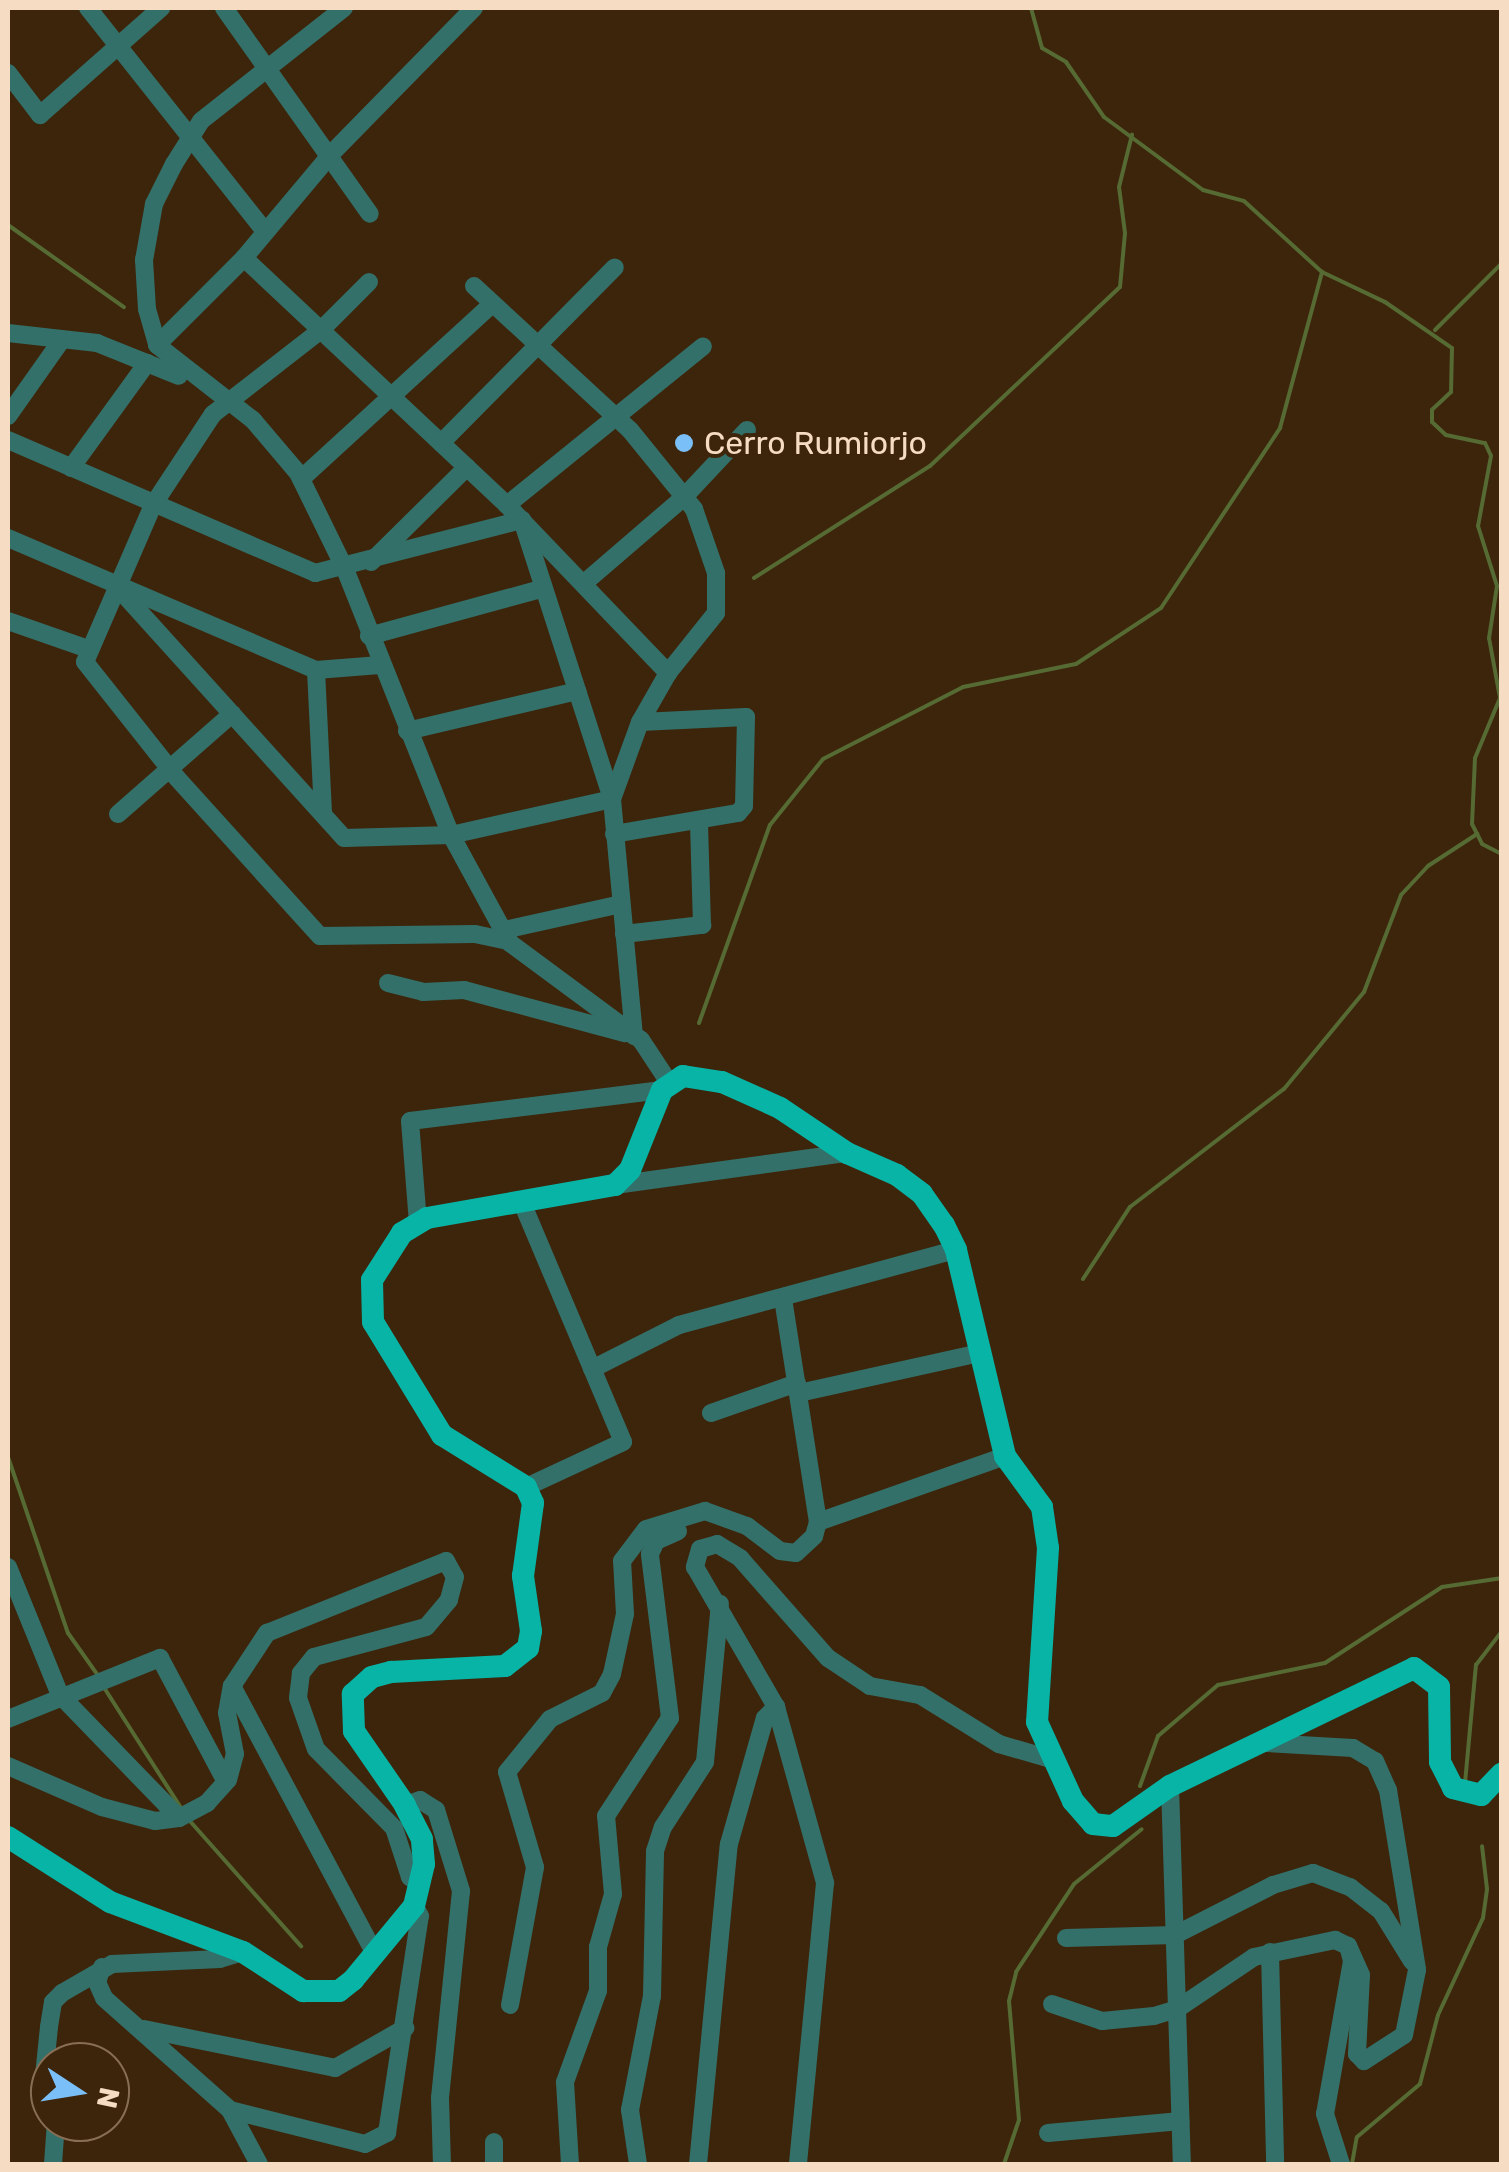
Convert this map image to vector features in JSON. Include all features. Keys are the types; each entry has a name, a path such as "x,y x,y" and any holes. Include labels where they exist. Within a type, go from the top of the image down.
{"main road":[{"path":"8,1837 110,1902 243,1952 302,1991 339,1991 375,1954 414,1906 420,1882 422,1839 404,1804 362,1751 350,1718 353,1694 372,1677 390,1672 484,1670 518,1660 532,1630 523,1576 533,1503 526,1487 442,1434 373,1322 372,1280 386,1253 418,1224 456,1210 523,1205 615,1185 630,1170 666,1087 683,1076 722,1082 780,1108 847,1153 922,1194 956,1250 1005,1456 1042,1507 1048,1548 1037,1722 1073,1801 1093,1824 1114,1826 1170,1786 1267,1743 1414,1668 1439,1687 1440,1762 1454,1788 1482,1795 1502,1773"}],"street":[{"path":"88,8 265,231"},
{"path":"8,73 40,115 121,49 161,8"},
{"path":"224,8 332,153 370,214"},
{"path":"344,8 190,137 164,183 147,234 147,309 158,345 281,448 300,479 345,569 451,836 506,936 634,1036 666,1087 410,1121 418,1224"},
{"path":"158,345 244,258 332,153 474,8"},
{"path":"244,258 507,504 668,673"},
{"path":"441,443 615,268"},
{"path":"369,282 321,330 213,414 153,505 115,585 88,649 91,676 320,936 506,936 620,904"},
{"path":"474,286 617,420 684,497 700,525 719,597 702,633 668,673 640,722 612,799"},
{"path":"300,479 492,304"},
{"path":"8,334 97,344 202,385"},
{"path":"8,416 61,341"},
{"path":"507,504 617,420 703,346"},
{"path":"71,468 147,363"},
{"path":"583,584 684,497 746,430"},
{"path":"8,440 315,574 522,520"},
{"path":"370,562 467,467"},
{"path":"522,520 612,799 634,1036"},
{"path":"8,538 316,670 380,665"},
{"path":"115,585 344,838 451,836 612,799"},
{"path":"369,636 544,588"},
{"path":"8,621 88,649"},
{"path":"316,670 323,814"},
{"path":"407,731 577,691"},
{"path":"118,814 232,714"},
{"path":"614,834 742,811 746,717 640,722"},
{"path":"624,934 702,925 699,820"},
{"path":"388,983 414,991 464,990 634,1036"},
{"path":"615,1185 847,1153"},
{"path":"523,1205 623,1442 526,1487"},
{"path":"592,1369 678,1324 956,1250"},
{"path":"570,2164 564,2082 598,1991 598,1947 614,1894 606,1816 670,1718 650,1554 656,1541 678,1524 705,1511 747,1526 780,1552 796,1553 809,1544 818,1522 783,1299"},
{"path":"712,1413 798,1388 980,1354"},
{"path":"818,1522 1005,1456"},
{"path":"678,1524 700,1549"},
{"path":"510,2005 535,1866 507,1772 550,1720 602,1693 625,1614 622,1561 646,1529 678,1524"},
{"path":"700,1549 716,1544 740,1558 828,1658 870,1686 920,1694 998,1744 1054,1760"},
{"path":"700,1549 695,1567 720,1604 776,1707 825,1883 798,2164"},
{"path":"8,1766 102,1807 155,1821 179,1818 226,1782 234,1754 227,1713 232,1686 267,1633 441,1561 451,1563 449,1600 426,1628 314,1657 301,1673 298,1698 316,1749 394,1828 410,1877 420,1882"},
{"path":"8,1567 60,1695 179,1818"},
{"path":"638,2164 630,2110 652,1996 655,1851 663,1826 706,1762 720,1604"},
{"path":"8,1720 60,1695 160,1658 226,1782"},
{"path":"232,1686 308,1816 375,1954"},
{"path":"698,2164 729,1844 765,1718 776,1707"},
{"path":"1052,2004 1102,2021 1177,2009 1270,1952 1335,1940 1357,1954 1361,1974 1357,2054 1364,2061 1404,2035 1417,1970 1399,1834 1375,1761 1353,1748 1267,1743"},
{"path":"1170,1786 1182,2164"},
{"path":"404,1804 420,1800 436,1810 461,1891 440,2098 442,2164"},
{"path":"1066,1938 1175,1935 1272,1885 1313,1873 1350,1887 1381,1912 1417,1970"},
{"path":"230,2110 366,2144 379,2140 394,2117 420,1916 414,1906"},
{"path":"1341,2164 1325,2114 1352,1960 1348,1946"},
{"path":"48,2042 53,2002 102,1967 243,1952"},
{"path":"1270,1952 1275,2164"},
{"path":"102,1967 97,1982 104,1998 144,2029 230,2110 259,2164"},
{"path":"144,2029 334,2068 405,2028"},
{"path":"1048,2133 1180,2121"},
{"path":"494,2142 494,2164"}],"waterway":[{"path":"1031,8 1042,48 1066,62 1104,117 1203,190 1244,201 1322,272 1385,302 1452,348 1451,392 1432,410 1432,422 1446,435 1485,443 1491,456 1478,526 1497,586 1489,638 1500,698 1475,758 1472,824 1482,844 1502,854"},
{"path":"754,578 930,466 1120,287 1125,233 1119,187 1132,135"},
{"path":"8,225 124,307"},
{"path":"1435,330 1502,263"},
{"path":"699,1023 770,825 823,759 963,687 1076,664 1161,608 1280,428 1322,272"},
{"path":"1083,1279 1130,1207 1284,1089 1364,992 1401,895 1428,866 1477,834"},
{"path":"8,1457 68,1633 99,1677"},
{"path":"1140,1786 1158,1736 1218,1685 1325,1663 1442,1587 1502,1578"},
{"path":"1465,1783 1476,1665 1502,1631"},
{"path":"103,1686 181,1808"},
{"path":"189,1820 301,1946"},
{"path":"1004,2164 1019,2120 1009,2001 1016,1972 1074,1884 1142,1829"},
{"path":"1352,2164 1357,2137 1420,2084 1438,2015 1483,1918 1487,1889 1482,1846"}],"place":[{"name":"Cerro Rumiorjo","path":"684,443"}]}
